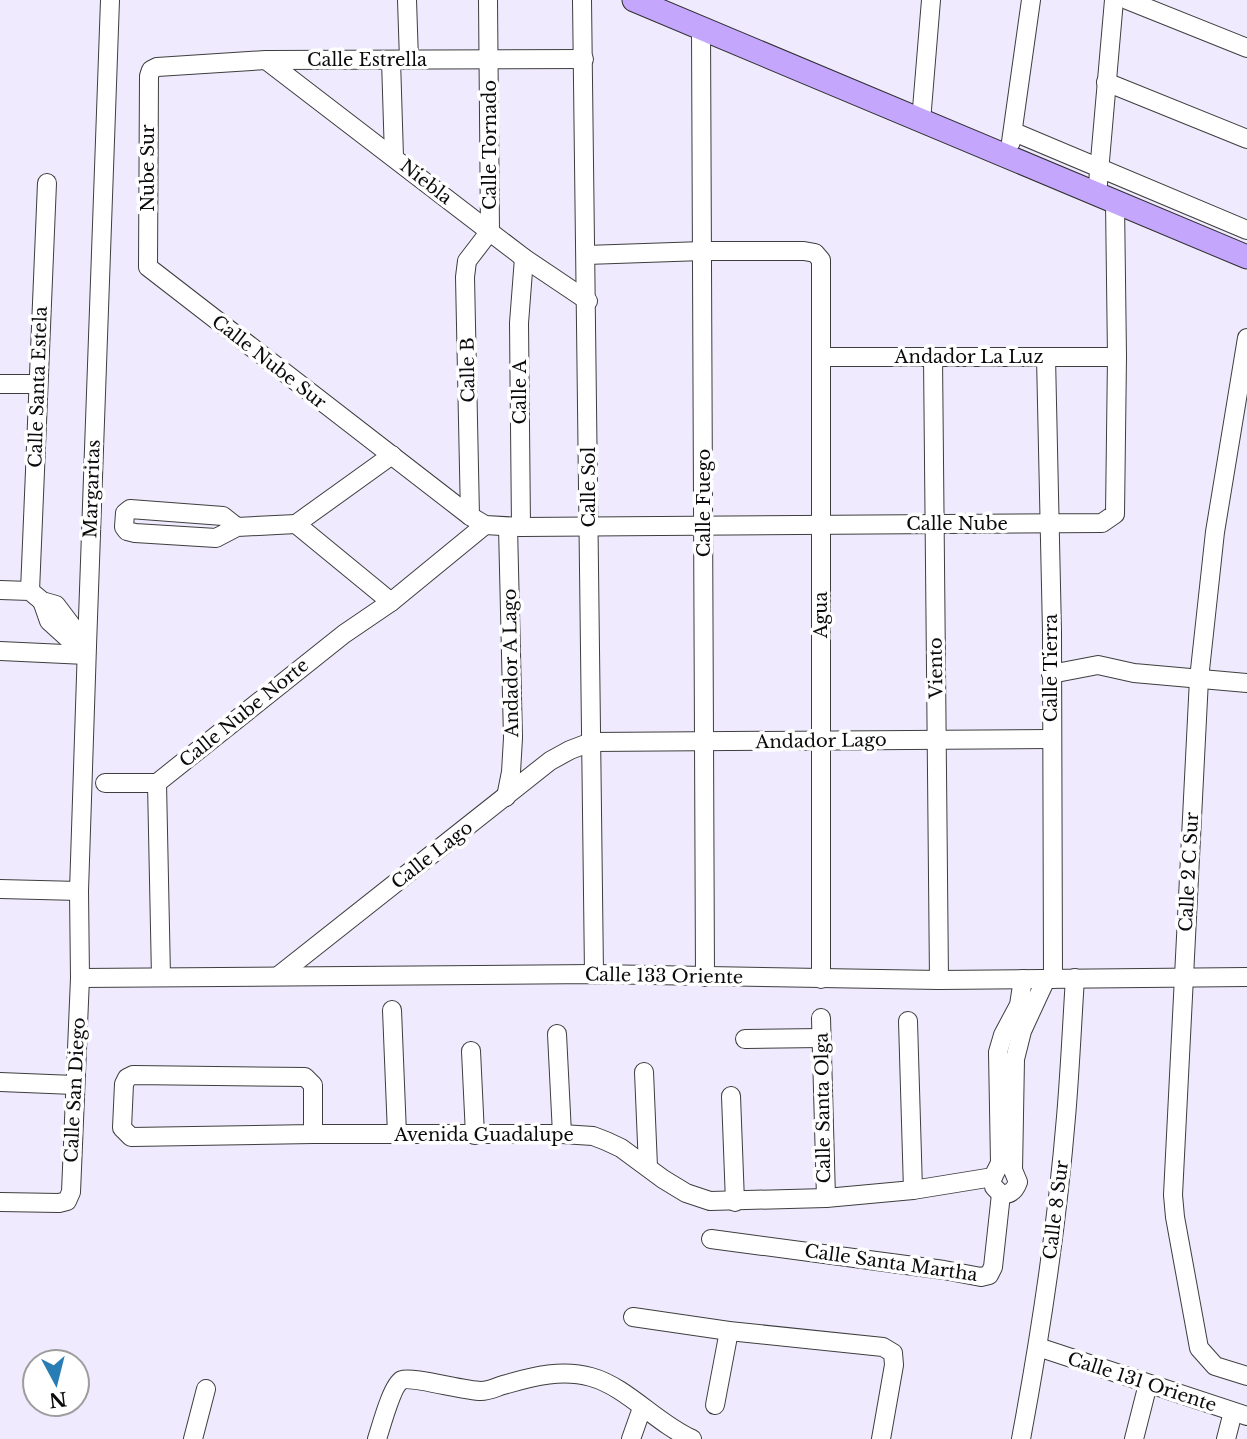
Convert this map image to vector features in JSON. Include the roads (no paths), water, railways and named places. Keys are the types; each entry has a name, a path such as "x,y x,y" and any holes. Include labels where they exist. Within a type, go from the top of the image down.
{"main road":[{"path":"635,0 1247,257"}],"street":[{"name":"Margaritas","path":"80,978 79,891 110,0"},
{"path":"394,157 407,0"},
{"name":"Calle Tornado","path":"488,0 490,232"},
{"name":"Calle Sol","path":"582,0 594,974"},
{"path":"921,121 931,0"},
{"path":"1007,157 1014,132 1031,0"},
{"name":"Calle Nube","path":"477,521 514,527 1102,523 1115,514 1117,357 1106,198 1100,168 1114,0"},
{"path":"1127,0 1247,48"},
{"name":"Calle Fuego","path":"701,28 705,978"},
{"name":"Calle Estrella","path":"151,70 157,66 266,60 584,59"},
{"name":"Niebla","path":"266,60 524,258 587,301"},
{"name":"Nube Sur","path":"148,267 151,70"},
{"path":"1106,82 1247,139"},
{"path":"1014,132 1247,230"},
{"name":"Calle Santa Estela","path":"36,596 38,384 47,183"},
{"name":"Calle B","path":"477,521 465,276 467,261 490,232"},
{"path":"586,255 703,251"},
{"name":"Agua","path":"703,251 804,251 815,253 821,260 821,979"},
{"name":"Calle A","path":"514,527 519,323 524,258"},
{"name":"Calle Nube Sur","path":"148,267 477,521"},
{"name":"Calle 2 C Sur","path":"1247,338 1215,532 1199,679 1182,977 1173,1206 1199,1349 1215,1366 1247,1376"},
{"name":"Andador La Luz","path":"821,357 1117,357"},
{"name":"Viento","path":"933,357 939,980"},
{"name":"Calle Tierra","path":"1046,357 1051,674 1049,979"},
{"path":"0,384 38,384"},
{"path":"237,527 223,516 130,509 125,513 124,527 135,533 216,538 237,527 296,524 392,455"},
{"name":"Calle Nube Norte","path":"157,783 344,634 391,602 477,521"},
{"path":"296,524 391,602"},
{"name":"Andador A Lago","path":"506,797 513,738 514,527"},
{"path":"0,590 36,596 49,621 87,650"},
{"path":"0,651 87,650"},
{"path":"1051,674 1098,665 1134,674 1247,683"},
{"name":"Andador Lago","path":"591,742 1051,739"},
{"name":"Calle Lago","path":"278,976 551,761 591,742"},
{"path":"105,783 157,783 160,977"},
{"path":"0,889 79,891"},
{"name":"Calle 133 Oriente","path":"80,978 594,974 939,980 1247,977"},
{"name":"Calle San Diego","path":"0,1202 59,1203 67,1200 71,1192 80,978"},
{"name":"Calle 8 Sur","path":"1021,1439 1038,1347 1065,1129 1075,978"},
{"path":"1011,1038 1023,979"},
{"path":"1006,1193 994,1187 993,1177 1000,1163 999,1052 1049,979"},
{"path":"392,1010 397,1134"},
{"name":"Calle Santa Olga","path":"821,1018 826,1198"},
{"path":"908,1021 913,1191"},
{"path":"557,1034 562,1134"},
{"path":"745,1039 821,1038"},
{"name":"Calle Santa Martha","path":"711,1240 981,1277 989,1275 993,1268 1006,1193 1018,1182 1013,1170 1015,1059 1011,1038"},
{"path":"471,1051 475,1135"},
{"path":"644,1072 649,1167"},
{"name":"Avenida Guadalupe","path":"313,1134 313,1085 305,1077 133,1075 127,1077 124,1084 122,1128 131,1137 313,1134 593,1136 621,1148 663,1179 710,1201 826,1198 913,1191 993,1177"},
{"path":"0,1082 74,1085"},
{"path":"731,1096 734,1202"},
{"path":"633,1317 883,1348 893,1353 894,1365 881,1439"},
{"path":"715,1405 729,1331"},
{"name":"Calle 131 Oriente","path":"1038,1347 1240,1414"},
{"path":"377,1439 395,1387 402,1380 413,1379 452,1388 486,1391 523,1379 570,1372 594,1378 612,1387 692,1439"},
{"path":"1133,1439 1148,1384"},
{"path":"193,1439 206,1389"},
{"path":"631,1439 642,1408"},
{"path":"1226,1439 1240,1414"}]}
